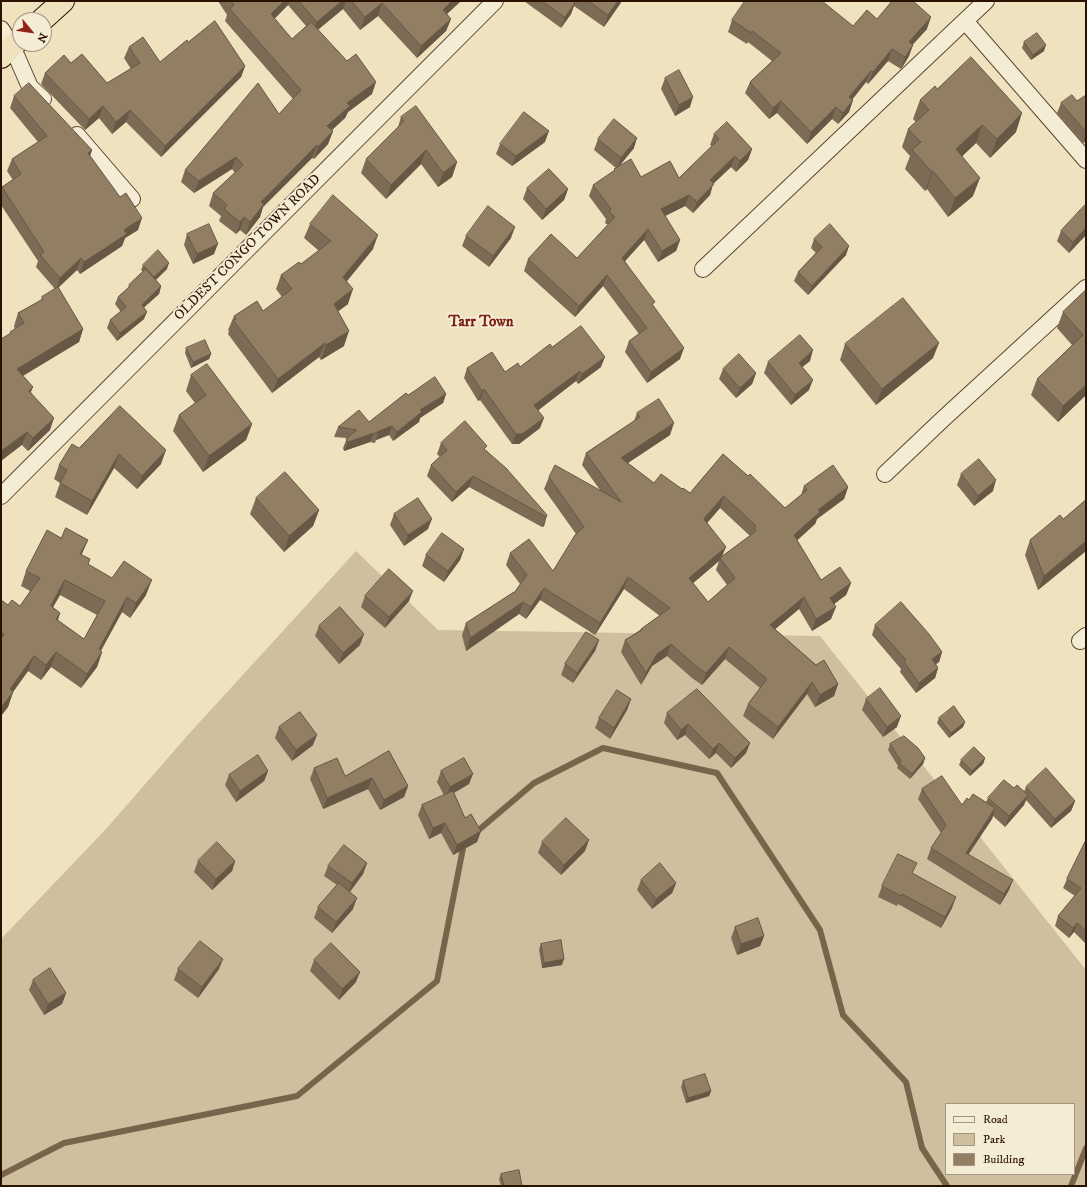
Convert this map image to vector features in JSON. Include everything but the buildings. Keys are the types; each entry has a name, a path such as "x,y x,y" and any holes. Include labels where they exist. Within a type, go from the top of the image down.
{"highway":[{"path":"51,12 63,1"}],"street":[{"name":"OLDEST CONGO TOWN ROAD","path":"1,496 495,1"},
{"path":"703,269 986,1"},
{"path":"965,21 1086,160"},
{"path":"9,43 30,87 51,108"},
{"path":"66,124 86,144 132,199"},
{"path":"885,474 1086,288"}],"green space":[{"path":"356,551 438,630 820,636 1086,970 1086,1186 1,1186 1,939 106,829 187,736"}],"waterway":[{"path":"474,834 534,783 603,748 717,773 820,930 843,1015 906,1082 922,1148 947,1186"},
{"path":"1,1175 64,1143 297,1096 437,981 464,843"},
{"path":"1071,1186 1086,1148"}],"district":[{"name":"Tarr Town","path":"481,323"}]}
